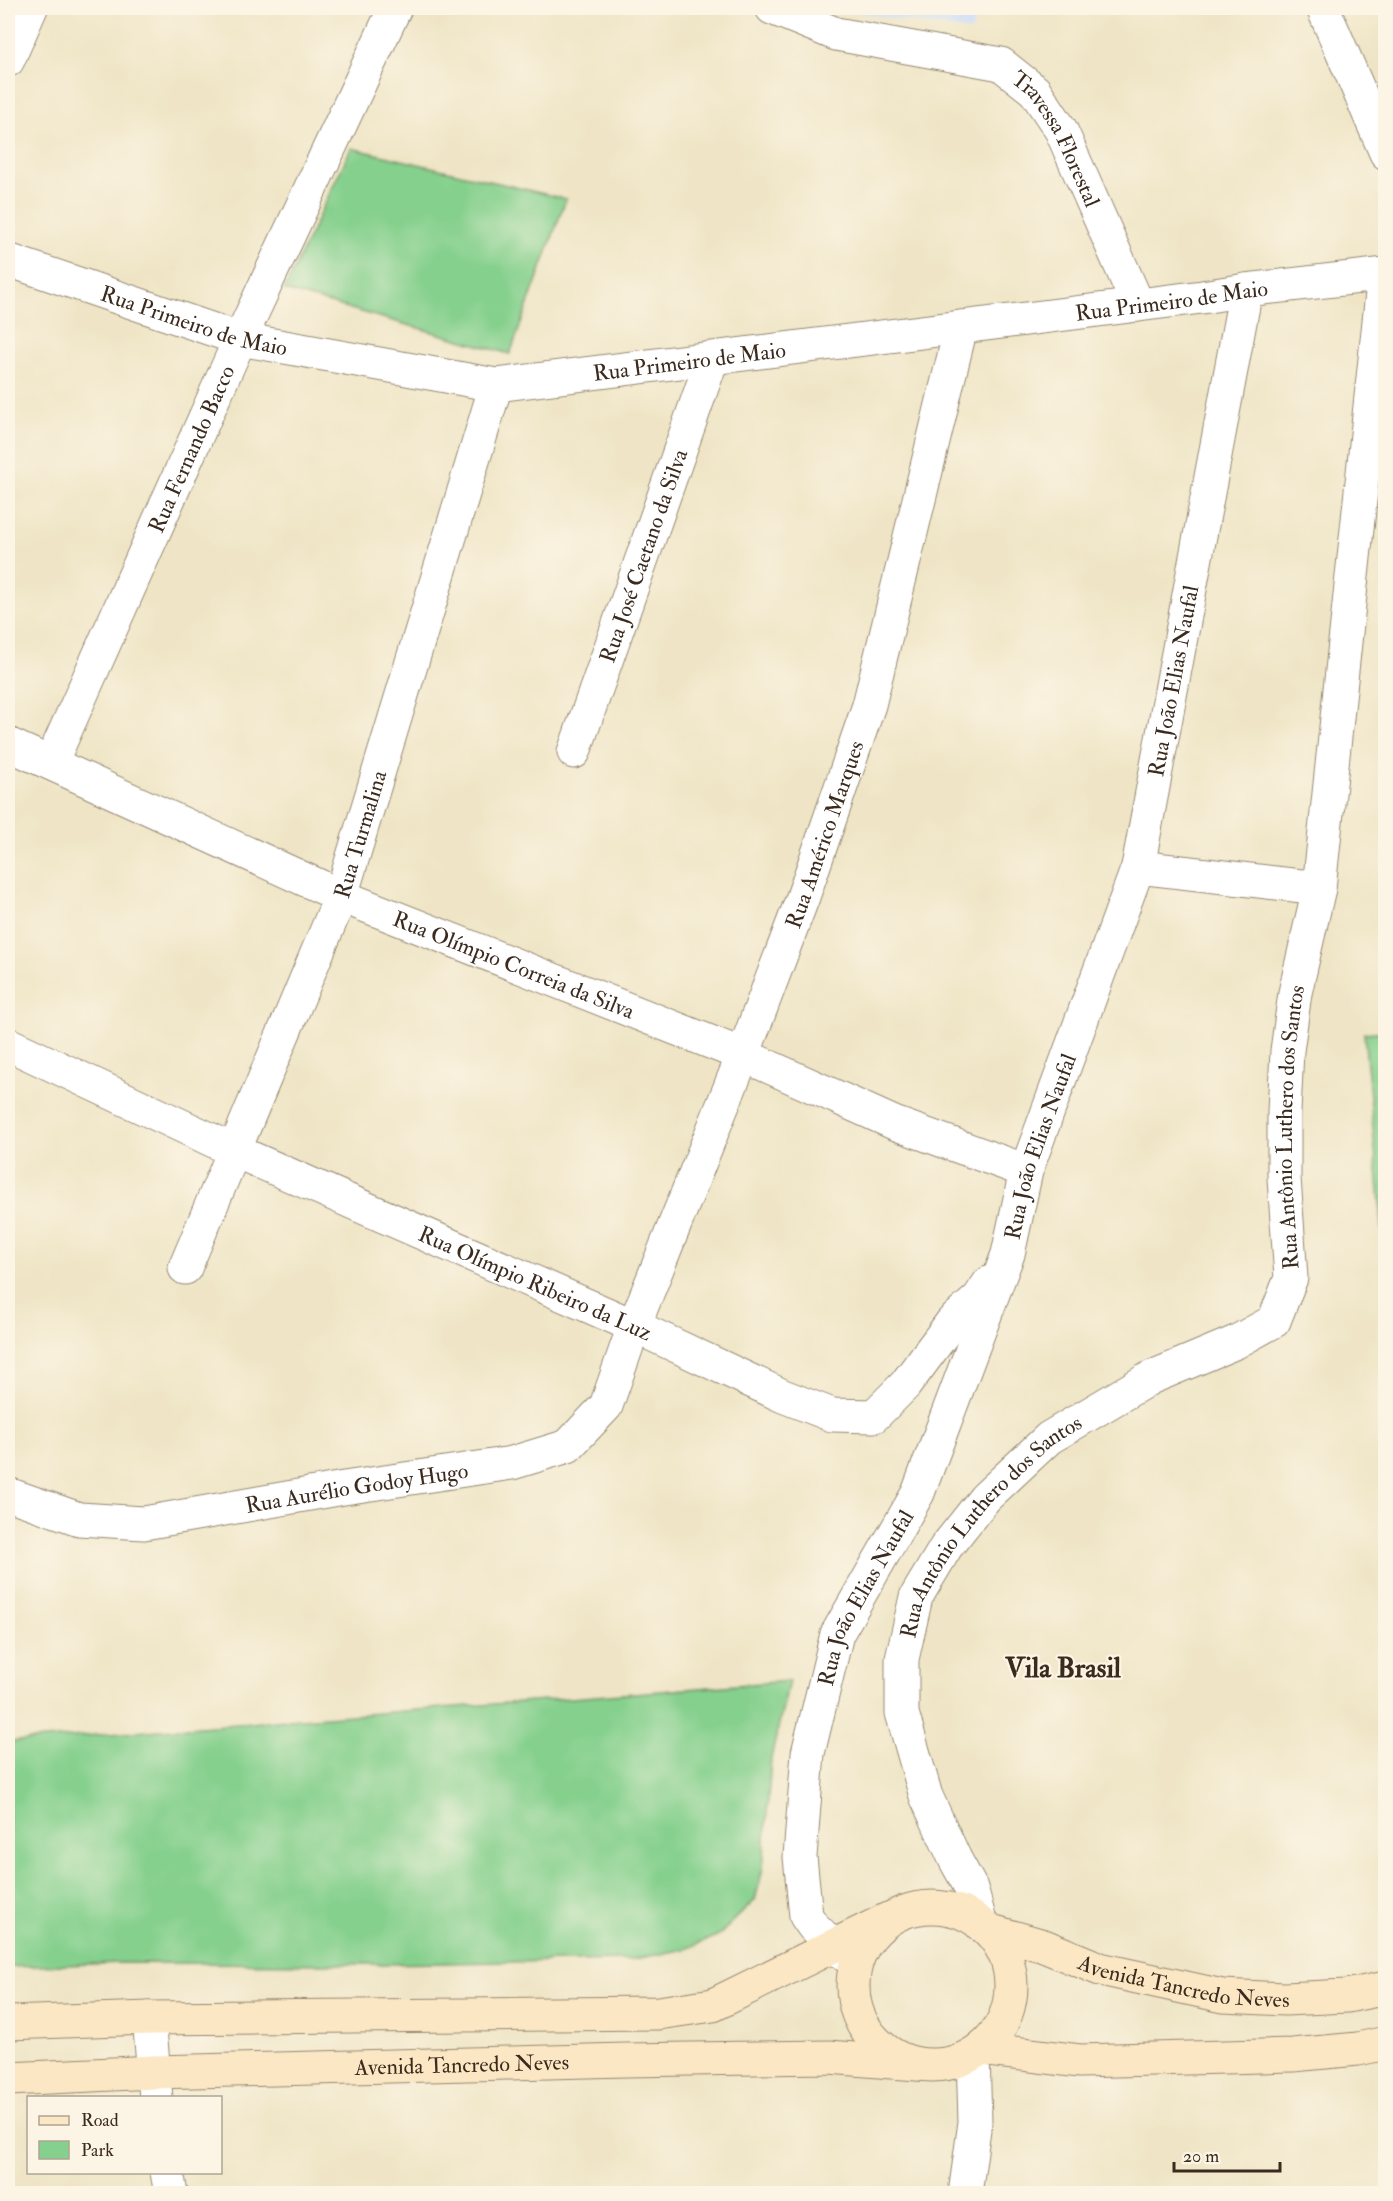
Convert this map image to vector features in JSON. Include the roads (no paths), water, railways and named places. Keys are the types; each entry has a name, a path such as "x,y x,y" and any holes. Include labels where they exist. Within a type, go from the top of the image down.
{"street":[{"path":"8,60 31,8"},
{"name":"Rua Fernando Bacco","path":"51,763 240,339 395,8"},
{"name":"Travessa Florestal","path":"772,8 836,34 1001,64 1035,91 1061,130 1138,305"},
{"path":"1323,8 1386,153"},
{"name":"Rua Primeiro de Maio","path":"8,260 240,339 496,386 1385,274"},
{"name":"Rua Antônio Luthero dos Santos","path":"984,1927 971,1888 926,1796 902,1713 902,1659 916,1597 946,1546 986,1498 1049,1438 1150,1378 1236,1342 1274,1321 1291,1278 1284,1178 1287,1051 1295,993 1319,888 1385,274"},
{"name":"Rua João Elias Naufal","path":"844,1954 813,1926 806,1916 800,1857 808,1753 837,1634 918,1493 1008,1254 1026,1171 1138,867 1246,290"},
{"name":"Rua Américo Marques","path":"634,1326 743,1055 803,897 869,705 961,327"},
{"name":"Rua José Caetano da Silva","path":"574,752 712,358"},
{"name":"Rua Turmalina","path":"185,1268 341,896 496,386"},
{"name":"Rua Olímpio Correia da Silva","path":"8,744 341,896 743,1055 894,1123 1026,1171"},
{"path":"1138,867 1319,888"},
{"name":"Rua Olímpio Ribeiro da Luz","path":"8,1044 233,1150 634,1326 783,1396 832,1415 874,1416 906,1385 952,1322 979,1298 1008,1254"},
{"name":"Rua Aurélio Godoy Hugo","path":"8,1494 79,1519 144,1524 344,1488 512,1463 568,1446 606,1406 634,1326"},
{"path":"867,1582 916,1597"},
{"path":"8,2023 149,2018 658,2013 713,2005 844,1954 888,1919 914,1909 939,1907 966,1915 984,1927 1004,1953 1011,1980 1009,2007 995,2032 976,2052 946,2064 917,2064 891,2055 870,2037 856,2012 844,1954"},
{"name":"Avenida Tancredo Neves","path":"984,1927 1044,1946 1100,1970 1223,1996 1285,1999 1347,1996 1386,1988"},
{"path":"149,2018 155,2085"},
{"path":"976,2052 1080,2061 1293,2055 1358,2049 1386,2043"},
{"path":"965,2193 975,2122 976,2052"},
{"name":"Avenida Tancredo Neves","path":"8,2079 155,2085 829,2057 917,2064"},
{"path":"167,2174 171,2193"}],"district":[{"name":"Vila Brasil","path":"1063,1667"}]}
